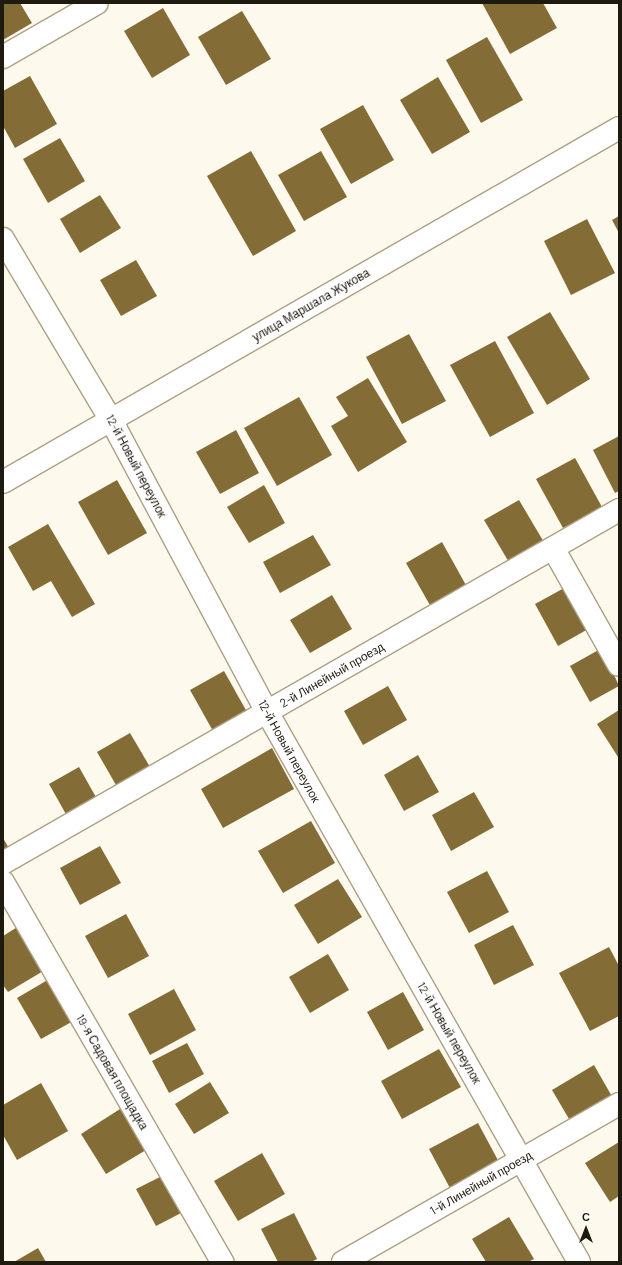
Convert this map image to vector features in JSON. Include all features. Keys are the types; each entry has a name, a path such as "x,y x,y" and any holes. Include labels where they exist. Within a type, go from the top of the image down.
{"street":[{"path":"3,57 97,3"},
{"name":"улица Маршала Жукова","path":"3,482 619,128"},
{"name":"12-й Новый переулок","path":"3,239 112,420 267,712 579,1262"},
{"name":"2-й Линейный проезд","path":"3,862 619,510"},
{"path":"553,548 619,665"},
{"name":"19-я Садовая площадка","path":"3,882 222,1262"},
{"name":"1-й Линейный проезд","path":"343,1262 619,1104"}],"building":[{"path":"3,3 20,3 32,23 3,40"},
{"path":"482,3 543,3 557,28 510,54"},
{"path":"163,8 190,55 152,78 124,31"},
{"path":"242,11 271,59 226,85 198,37"},
{"path":"487,37 523,100 481,123 446,60"},
{"path":"30,76 57,124 15,148 3,126 3,91"},
{"path":"438,77 470,132 432,154 400,100"},
{"path":"363,105 394,160 351,184 320,129"},
{"path":"60,138 85,181 48,203 23,159"},
{"path":"251,151 296,231 253,256 207,176"},
{"path":"321,151 347,197 304,221 278,175"},
{"path":"100,195 121,228 80,253 60,219"},
{"path":"619,216 619,233 612,220"},
{"path":"587,219 615,273 571,295 544,241"},
{"path":"136,260 157,296 121,316 100,280"},
{"path":"550,312 590,379 547,405 507,337"},
{"path":"409,334 446,401 402,424 366,357"},
{"path":"495,341 534,413 490,437 450,365"},
{"path":"368,378 407,442 358,472 331,426 348,416 336,397"},
{"path":"299,397 332,455 277,486 244,428"},
{"path":"236,430 259,473 220,494 196,452"},
{"path":"619,436 619,491 615,493 593,450"},
{"path":"575,458 602,507 563,528 536,479"},
{"path":"117,480 147,533 108,555 78,502"},
{"path":"264,485 285,523 249,543 227,507"},
{"path":"519,500 545,544 510,564 484,520"},
{"path":"48,524 95,604 72,617 51,581 33,591 8,547"},
{"path":"313,535 331,565 280,593 263,562"},
{"path":"442,542 467,587 431,607 406,563"},
{"path":"566,587 590,628 558,646 535,604"},
{"path":"332,595 352,629 310,653 290,620"},
{"path":"602,648 619,686 590,702 570,666"},
{"path":"224,671 247,712 213,731 190,690"},
{"path":"388,686 407,720 363,745 344,711"},
{"path":"619,710 619,757 618,757 597,724"},
{"path":"130,733 150,767 116,785 97,752"},
{"path":"272,748 294,789 223,828 201,789"},
{"path":"418,755 439,792 404,811 384,775"},
{"path":"79,767 97,799 67,816 49,784"},
{"path":"474,792 494,827 451,851 432,815"},
{"path":"311,821 335,863 283,893 258,851"},
{"path":"3,838 10,850 3,854"},
{"path":"100,846 121,883 80,905 60,868"},
{"path":"487,871 509,912 469,933 447,892"},
{"path":"338,879 362,917 318,944 294,905"},
{"path":"126,914 149,956 108,978 85,936"},
{"path":"513,925 534,965 494,985 474,945"},
{"path":"19,926 45,970 8,992 3,985 3,936"},
{"path":"609,947 619,966 619,1016 590,1031 559,973"},
{"path":"328,954 349,990 310,1013 289,977"},
{"path":"51,978 75,1020 41,1039 17,998"},
{"path":"174,989 196,1030 150,1055 128,1014"},
{"path":"403,992 424,1030 388,1050 367,1012"},
{"path":"187,1043 204,1074 169,1093 152,1061"},
{"path":"439,1049 461,1087 402,1119 381,1081"},
{"path":"594,1065 614,1100 572,1124 552,1090"},
{"path":"210,1082 229,1113 194,1134 175,1104"},
{"path":"41,1083 68,1131 17,1160 3,1135 3,1105"},
{"path":"120,1109 146,1150 106,1174 81,1134"},
{"path":"478,1123 500,1164 451,1190 429,1149"},
{"path":"619,1142 619,1196 610,1202 585,1163"},
{"path":"262,1153 285,1194 238,1221 214,1181"},
{"path":"164,1175 183,1212 156,1226 136,1189"},
{"path":"294,1213 317,1259 311,1262 278,1262 261,1229"},
{"path":"509,1217 534,1259 528,1262 486,1262 472,1239"},
{"path":"38,1248 46,1262 14,1262"}]}
